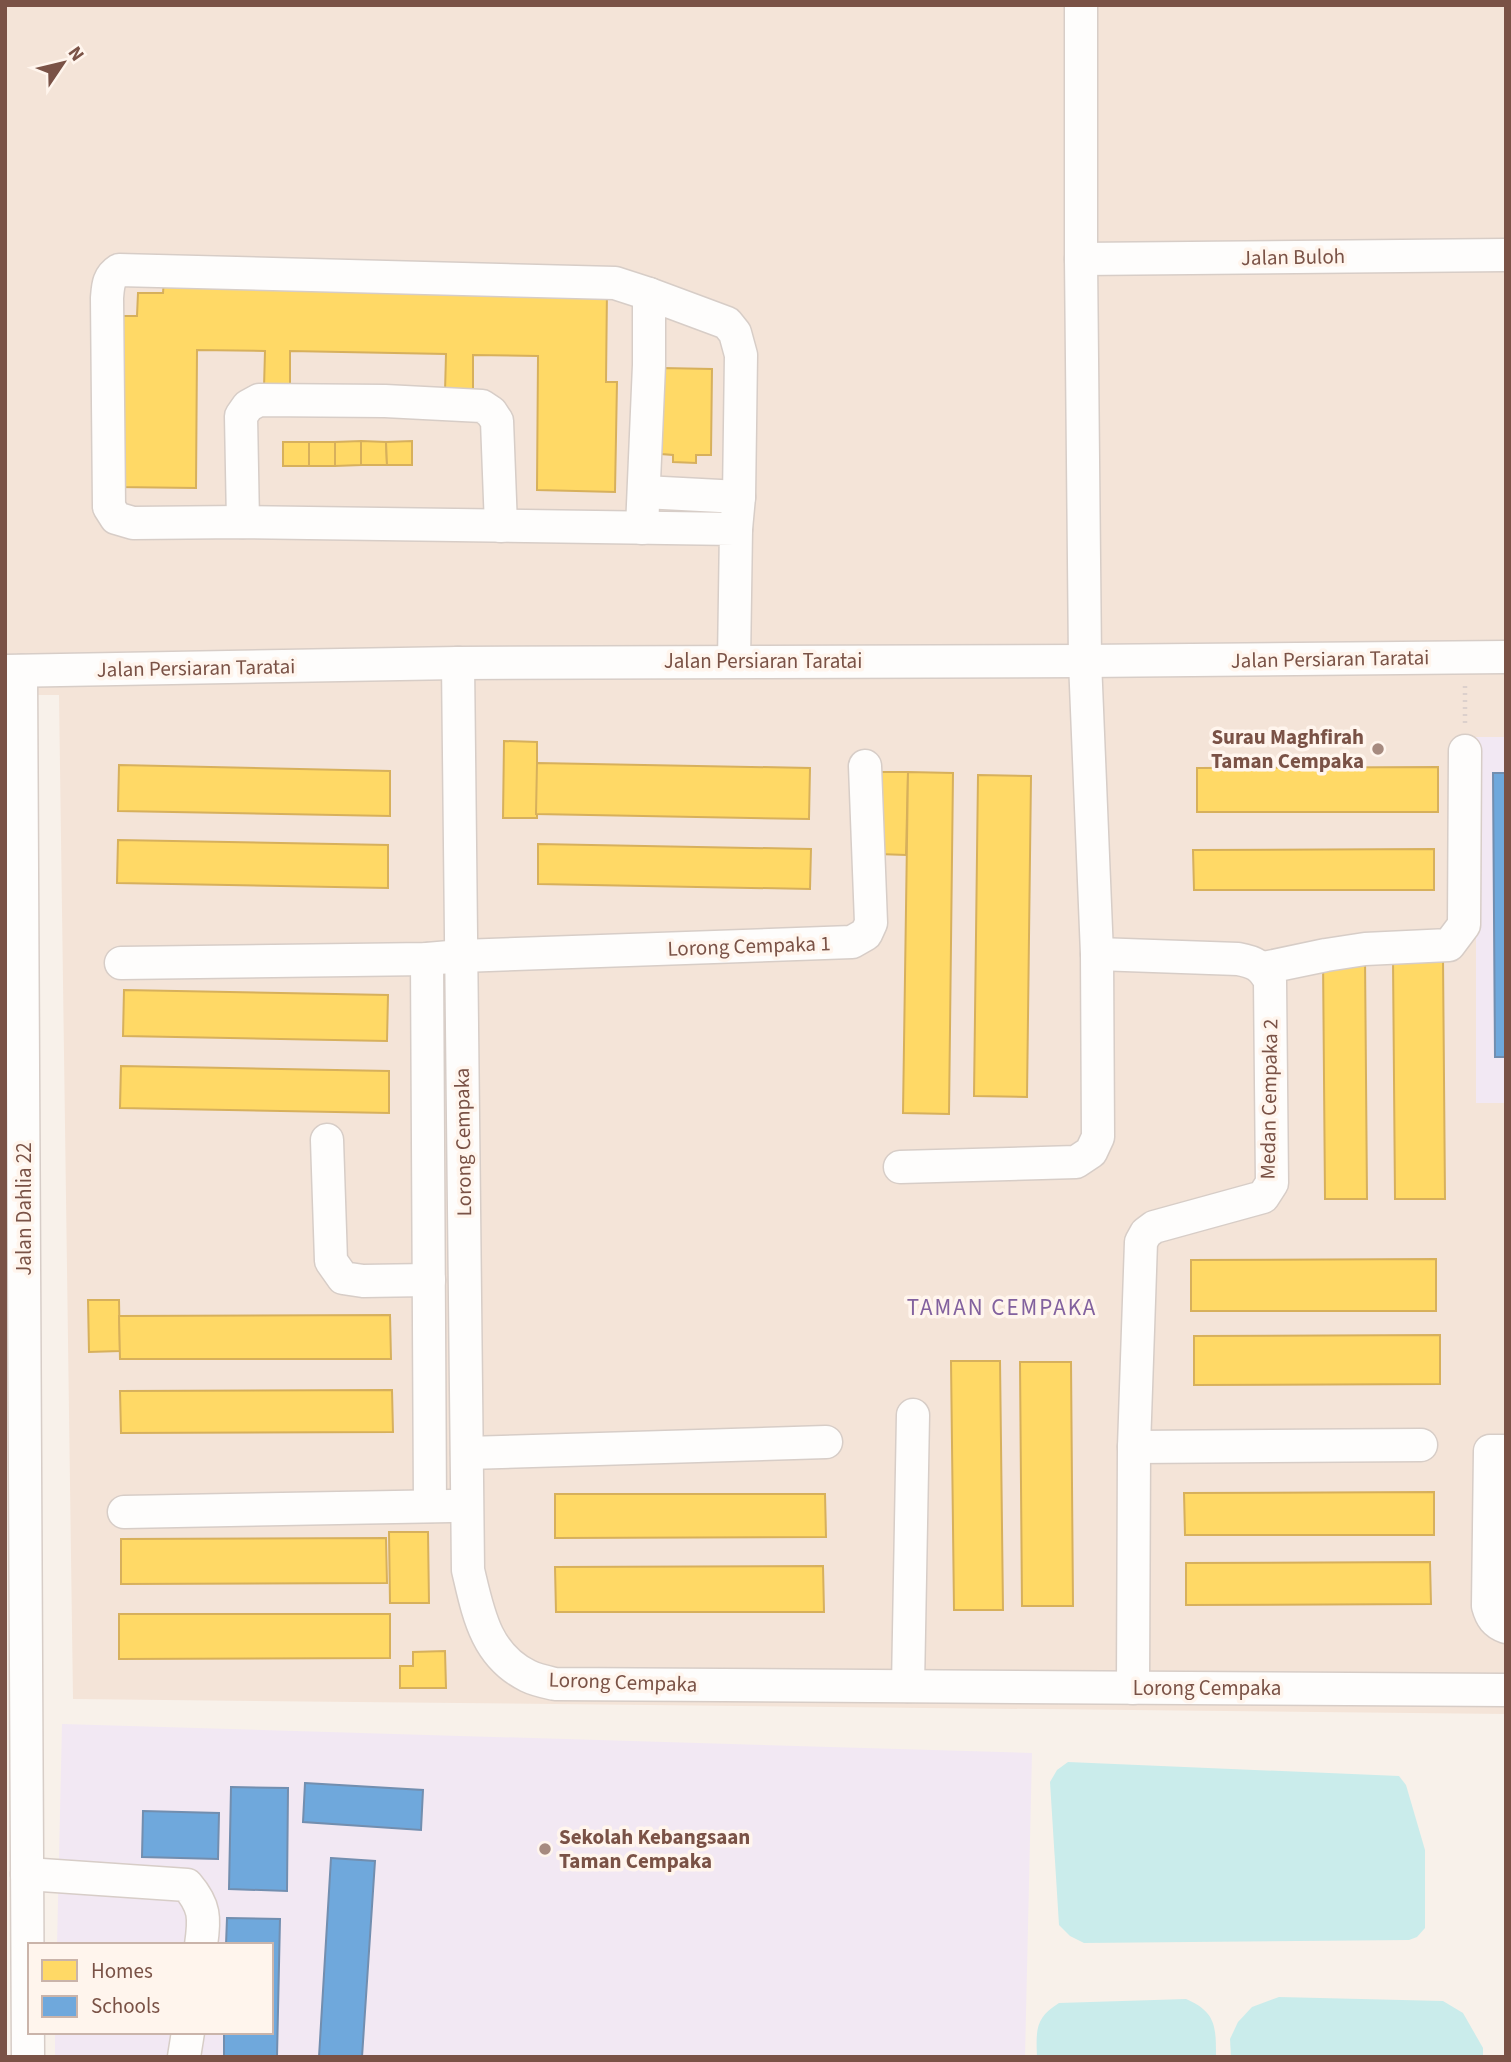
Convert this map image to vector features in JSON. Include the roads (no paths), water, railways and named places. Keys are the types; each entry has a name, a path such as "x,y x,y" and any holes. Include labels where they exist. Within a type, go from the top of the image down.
{"street":[{"path":"900,1167 1076,1162 1091,1152 1098,1137 1097,954 1085,661 1081,5"},
{"name":"Jalan Buloh","path":"1081,259 1506,255"},
{"path":"734,661 741,355 735,333 727,323 615,283 118,270 108,283 109,507 116,518 133,523 736,529"},
{"path":"642,528 649,365 649,294"},
{"path":"243,522 241,416 248,406 259,400 385,401 482,406 491,412 497,421 501,526"},
{"path":"644,492 739,497"},
{"name":"Jalan Persiaran Taratai","path":"13,671 458,663 1506,657"},
{"name":"Lorong Cempaka","path":"458,663 468,1570 481,1622 489,1640 515,1668 530,1677 555,1684 1506,1690"},
{"name":"Jalan Dahlia 22","path":"13,671 16,1747 27,1874 28,2057"},
{"path":"1097,954 1238,959 1253,961 1264,968 1365,949 1449,945 1464,925 1465,751"},
{"name":"Lorong Cempaka 1","path":"461,956 852,942 866,934 871,923 865,766"},
{"path":"121,963 427,959 461,956"},
{"path":"427,959 430,1506"},
{"name":"Medan Cempaka 2","path":"1133,1688 1134,1447 1141,1242 1146,1233 1154,1227 1263,1197 1272,1183 1270,981 1264,968"},
{"path":"327,1140 331,1261 343,1278 363,1281 429,1280"},
{"path":"908,1686 913,1415"},
{"path":"467,1453 826,1442"},
{"path":"1134,1447 1421,1445"},
{"path":"1498,1451 1488,1606 1491,1616 1498,1624 1506,1627"},
{"path":"124,1512 467,1507"},
{"path":"27,1874 187,1885 199,1900 204,1924 201,1943"},
{"path":"184,2057 188,2034"}],"water":[{"path":"1068,1762 1399,1776 1406,1785 1425,1850 1425,1928 1417,1937 1409,1940 1084,1943 1070,1936 1059,1925 1050,1782 1057,1770"},
{"path":"1279,1997 1443,2001 1463,2013 1483,2048 1483,2057 1231,2057 1230,2039 1238,2022 1252,2007"},
{"path":"1186,1999 1209,2015 1216,2037 1216,2057 1037,2057 1041,2020 1059,2003"}],"place":[{"name":"Surau Maghfirah Taman Cempaka","path":"1378,749"},
{"name":"Sekolah Kebangsaan Taman Cempaka","path":"545,1849"}],"district":[{"name":"TAMAN CEMPAKA","path":"1002,1307"}]}
